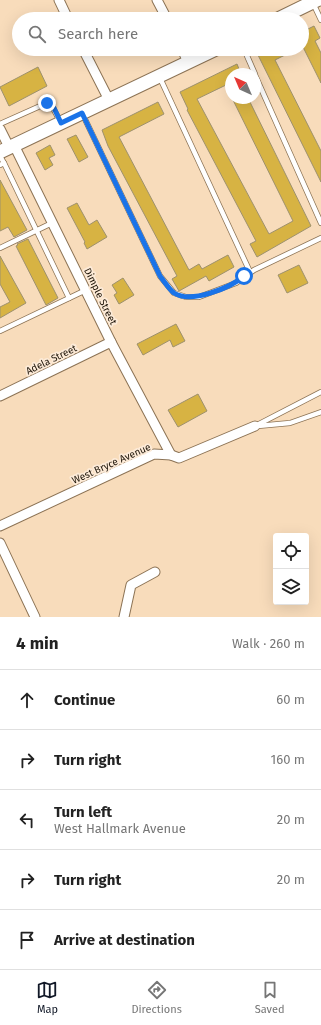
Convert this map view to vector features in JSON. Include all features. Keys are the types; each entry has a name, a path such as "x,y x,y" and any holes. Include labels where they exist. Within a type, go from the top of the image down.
{"street":[{"path":"59,0 65,12"},
{"path":"157,0 163,12"},
{"path":"292,12 315,1"},
{"path":"87,56 109,100"},
{"path":"185,56 188,62"},
{"path":"5,155 61,123 201,56"},
{"name":"Dimple Street","path":"0,129 5,155 52,223 111,342 171,455"},
{"name":"Adela Street","path":"0,396 111,342"},
{"name":"West Bryce Avenue","path":"0,526 154,454 171,455 179,458 254,426"},
{"path":"0,543 35,617"},
{"path":"124,617 131,585 155,572"}],"lane":[{"path":"315,1 321,19"},
{"path":"247,56 252,68"},
{"path":"159,76 250,272"},
{"path":"261,88 321,223"},
{"path":"0,124 47,103 54,108 61,123"},
{"path":"82,113 160,276 174,293 186,297 199,296 236,283 250,272 321,238"},
{"path":"5,155 69,298"},
{"path":"0,248 52,223"},
{"path":"0,331 86,290"},
{"name":"West Bryce Avenue","path":"254,426 321,392"},
{"name":"West Bryce Avenue","path":"254,426 290,423 321,412"}],"building":[{"path":"314,26 320,38 315,41 321,53 321,83 308,56 309,56 309,28"},
{"path":"258,56 283,56 275,60 321,151 321,182"},
{"path":"237,64 239,68 229,68"},
{"path":"38,67 47,86 9,106 0,87"},
{"path":"225,70 225,85 197,99 269,234 293,221 235,104 251,104 311,226 257,257 250,244 256,241 187,110 188,109 180,92"},
{"path":"158,102 164,114 119,137 189,270 199,264 202,269 228,255 234,267 209,281 206,276 179,291 172,279 177,276 108,146 102,130"},
{"path":"76,135 88,157 79,162 67,139"},
{"path":"50,145 55,155 49,158 53,165 45,170 36,153"},
{"path":"0,180 27,230 14,237 8,227 0,231"},
{"path":"77,203 89,225 97,220 107,237 87,249 84,243 85,242 67,208"},
{"path":"28,239 58,298 46,305 16,246 18,245 17,244"},
{"path":"0,256 26,303 0,318 0,307 10,302 0,284"},
{"path":"299,265 308,283 287,293 278,275"},
{"path":"123,278 134,295 119,304 114,295 117,293 112,285"},
{"path":"176,324 185,341 173,347 170,340 143,355 137,344"},
{"path":"198,394 207,411 178,427 168,410"}],"route":[{"path":"47,103 54,108 61,123 82,113 160,276 174,293 186,297 199,296 236,283 244,276"}]}
